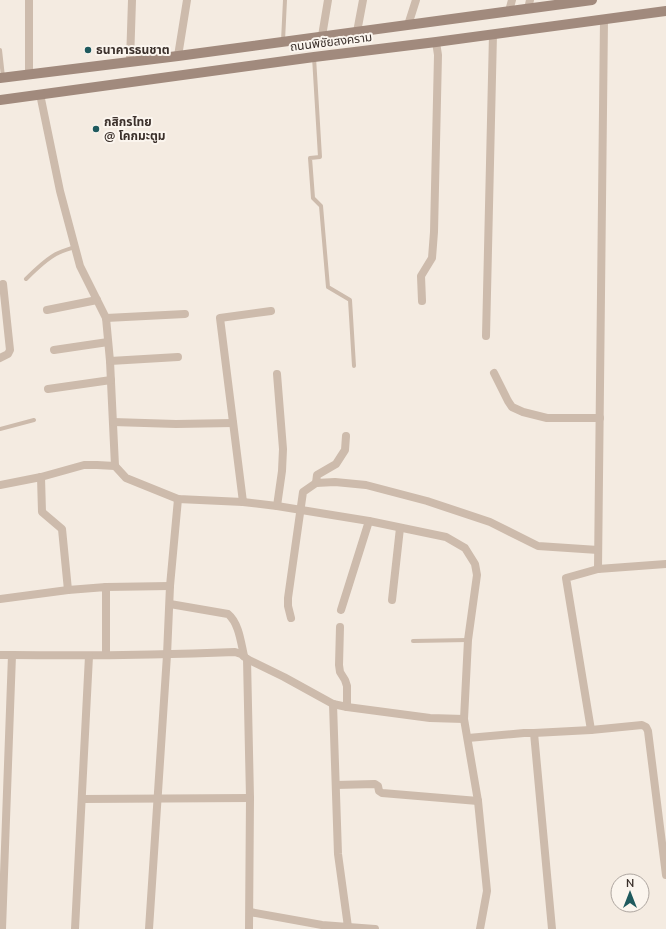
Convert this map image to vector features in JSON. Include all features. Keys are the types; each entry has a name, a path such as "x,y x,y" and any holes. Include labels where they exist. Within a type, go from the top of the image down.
{"main road":[{"name":"ถนนพิชัยสงคราม","path":"2,78 178,56 509,11 529,4 592,0"},
{"name":"ถนนพิชัยสงคราม","path":"0,100 666,11"}],"street":[{"path":"29,0 29,74"},
{"path":"130,62 132,0"},
{"path":"178,56 187,0"},
{"path":"322,36 328,0"},
{"path":"357,32 363,0"},
{"path":"408,25 416,0"},
{"path":"509,11 512,0"},
{"path":"598,568 604,19"},
{"path":"486,336 493,34"},
{"path":"422,301 421,276 432,260 434,232 438,62 436,42"},
{"path":"40,94 60,191 80,266 106,318 110,361 115,466 126,478 178,499 243,502 301,509 446,537 465,548 475,564 477,575 468,640 464,719 478,801 487,891 480,929"},
{"path":"0,358 8,354 10,350 3,284"},
{"path":"47,310 97,300"},
{"path":"243,502 220,318 271,311"},
{"path":"106,318 185,314"},
{"path":"54,350 108,342"},
{"path":"110,361 178,357"},
{"path":"494,373 512,407 523,412 547,418 600,418"},
{"path":"277,374 283,449 282,471 277,506"},
{"path":"48,389 111,380"},
{"path":"113,422 176,424 233,423"},
{"path":"316,483 317,475 336,464 345,450 346,436"},
{"path":"0,485 41,477 84,465 115,466"},
{"path":"41,477 42,512 62,529 68,590"},
{"path":"291,618 288,598 303,492 316,483 335,482 366,485 427,501 490,522 538,546 598,550"},
{"path":"149,929 167,655 170,586 178,499"},
{"path":"341,610 369,521"},
{"path":"392,600 400,528"},
{"path":"591,730 566,578 598,568 666,564"},
{"path":"0,599 68,590 106,587 170,586"},
{"path":"106,587 106,655"},
{"path":"170,604 228,614 231,616 236,624 246,657 250,798 249,929"},
{"path":"340,628 339,665 340,672 347,686 347,707"},
{"path":"0,655 89,656 235,652 333,704 430,718 464,719"},
{"path":"2,929 12,655"},
{"path":"75,929 89,656"},
{"path":"333,704 338,854 348,927"},
{"path":"468,738 642,725 646,727 648,731 662,819 666,875"},
{"path":"534,733 552,929"},
{"path":"336,785 377,784 379,791 382,793 478,801"},
{"path":"82,799 250,798"},
{"path":"250,912 322,925 375,929"}],"lane":[{"path":"283,42 285,0"},
{"path":"0,50 2,78"},
{"path":"314,57 320,157 310,158 313,198 321,206 328,287 350,300 354,366"},
{"path":"26,279 51,257 75,247"},
{"path":"0,429 34,420"},
{"path":"413,641 468,640"}],"place":[{"name":"ธนาคารธนชาต","path":"88,50"},
{"name":"กสิกรไทย @ โคกมะตูม","path":"96,129"}]}
